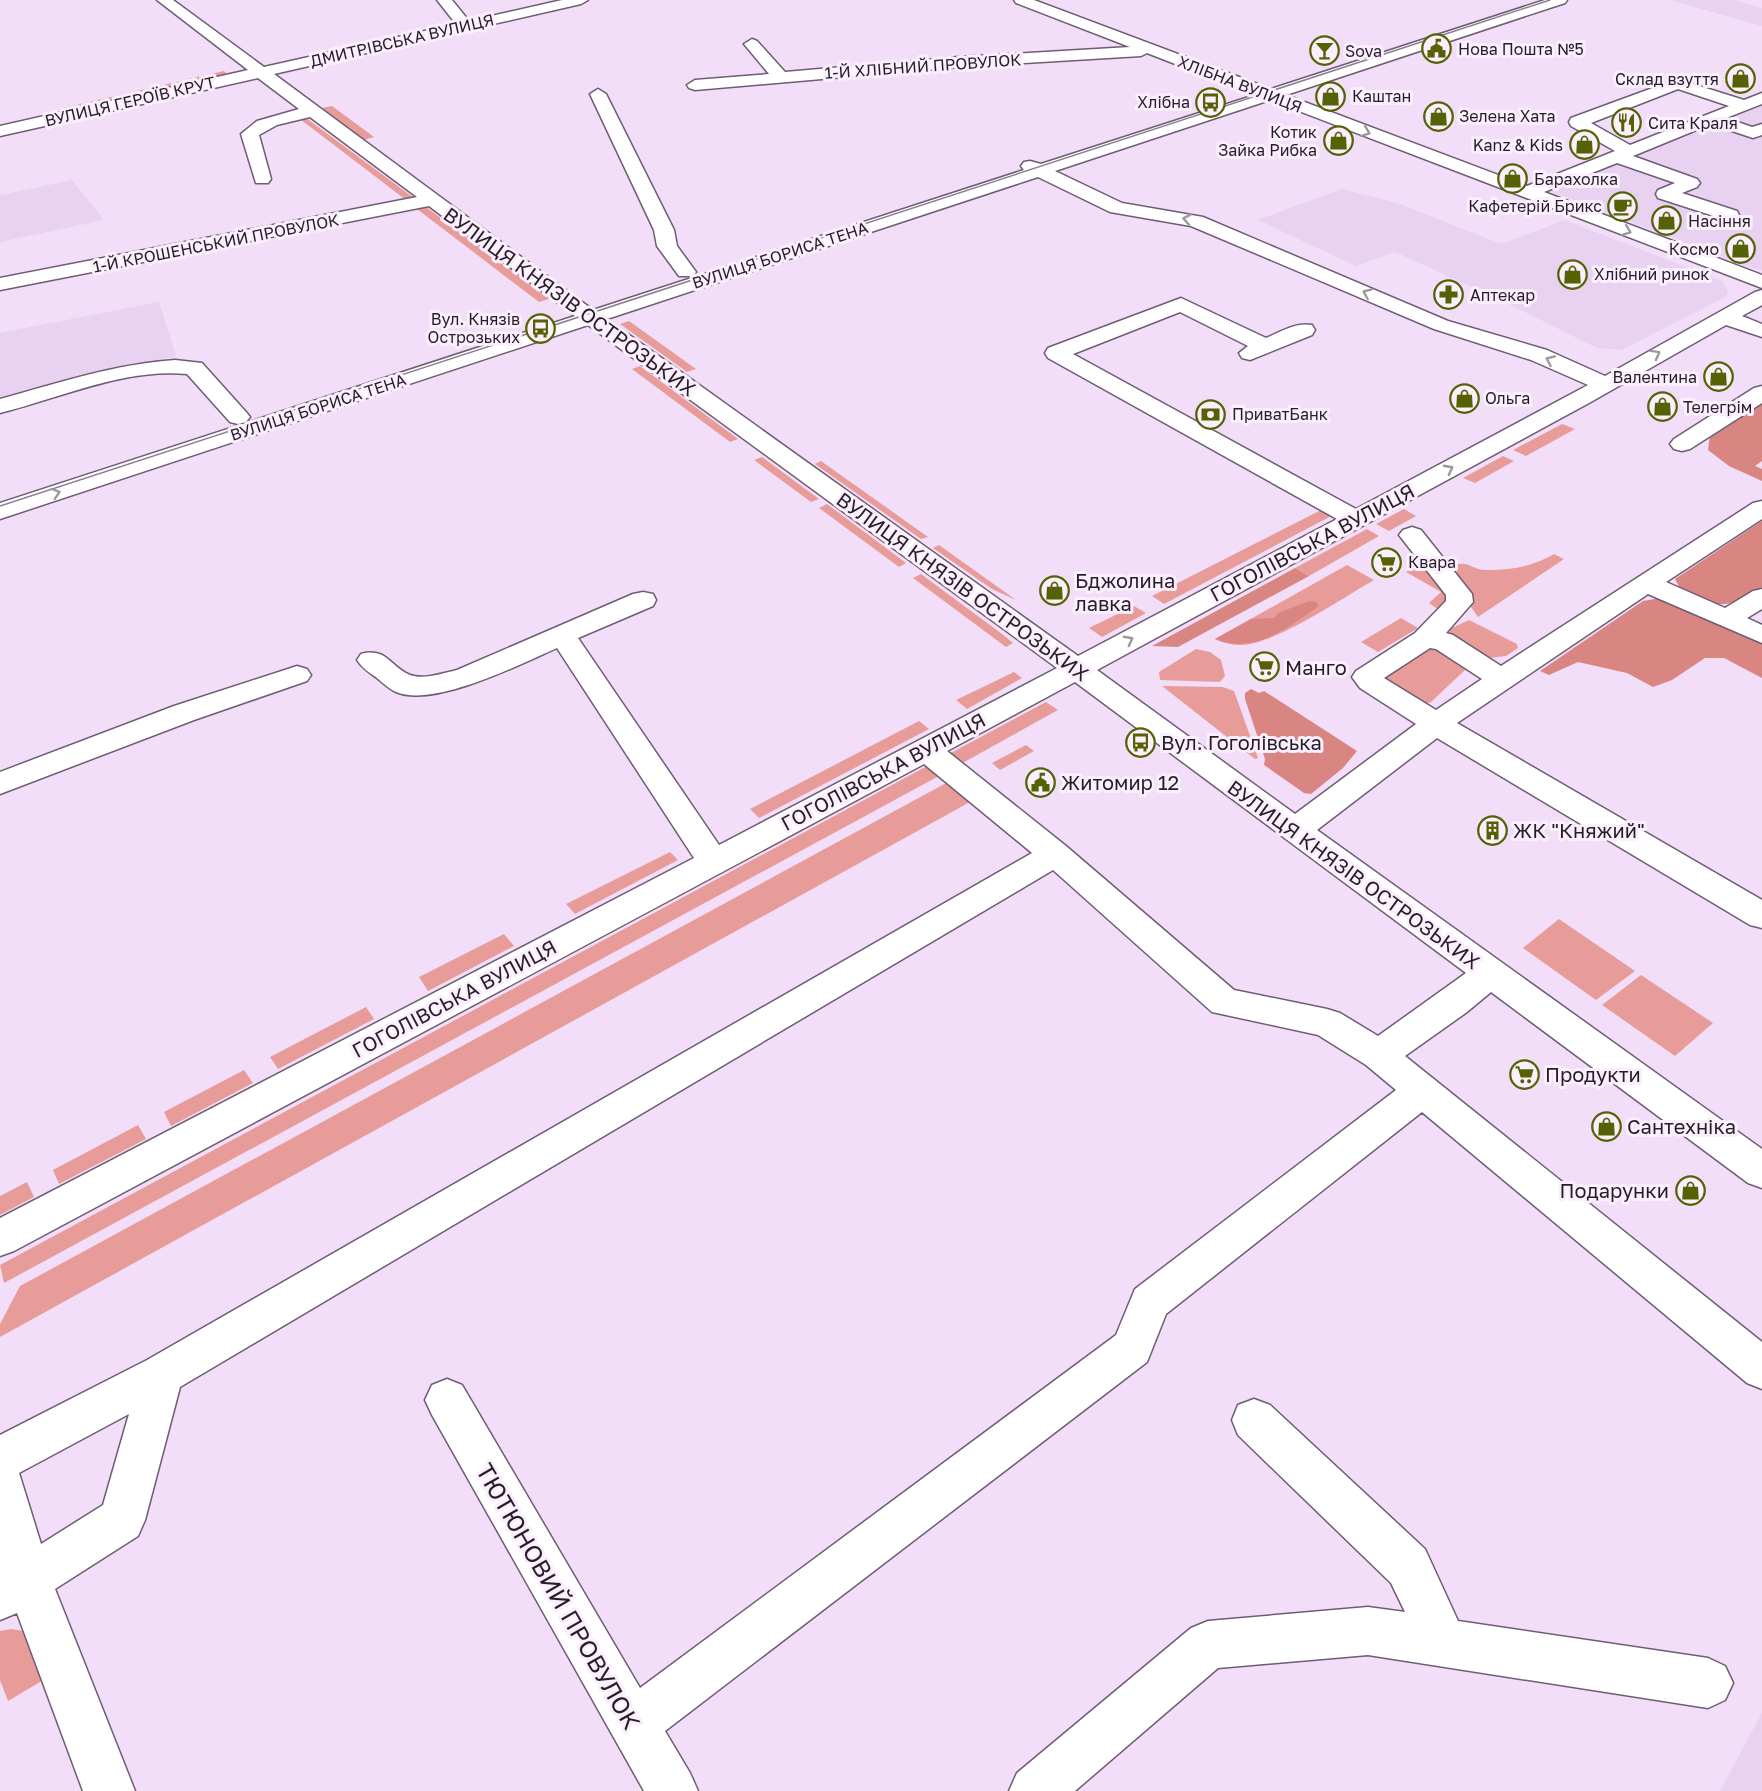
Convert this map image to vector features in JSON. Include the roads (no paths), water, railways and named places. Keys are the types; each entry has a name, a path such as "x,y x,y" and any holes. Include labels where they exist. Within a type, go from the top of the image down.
{"street":[{"name":"ВУЛИЦЯ КНЯЗІВ ОСТРОЗЬКИХ","path":"164,0 583,312 1077,668 1762,1171"},
{"path":"444,0 466,26"},
{"name":"ДМИТРІВСЬКА ВУЛИЦЯ","path":"259,72 581,0"},
{"name":"ХЛІБНА ВУЛИЦЯ","path":"1021,0 1762,282"},
{"name":"ВУЛИЦЯ БОРИСА ТЕНА","path":"0,495 238,417 583,312 1471,24 1560,0"},
{"path":"1508,1 1527,1"},
{"name":"ВУЛИЦЯ БОРИСА ТЕНА","path":"1471,24 1527,1"},
{"path":"1471,24 1503,34"},
{"path":"752,44 780,77"},
{"name":"1-Й ХЛІБНИЙ ПРОВУЛОК","path":"695,85 959,62 1152,50"},
{"name":"ВУЛИЦЯ ГЕРОЇВ КРУТ","path":"0,131 259,72"},
{"path":"1730,215 1665,194 1691,183 1622,153 1617,147 1577,122 1677,84 1744,105"},
{"path":"598,94 664,230 667,246 686,272"},
{"path":"1526,193 1762,98"},
{"path":"262,179 250,134 257,127 274,120 312,111"},
{"path":"1709,118 1753,133 1762,129"},
{"path":"1032,167 1117,208 1196,220 1441,325 1522,349 1604,383"},
{"name":"ВУЛИЦЯ БОРИСА ТЕНА","path":"0,512 583,312 686,272 1032,167"},
{"name":"1-Й КРОШЕНСЬКИЙ ПРОВУЛОК","path":"0,284 433,200"},
{"name":"ГОГОЛІВСЬКА ВУЛИЦЯ","path":"0,1238 926,750 1581,398 1762,296"},
{"path":"1304,330 1257,350 1181,304 1056,353 1356,519"},
{"path":"1725,317 1762,331"},
{"path":"0,406 94,380 168,365 184,365 194,368 238,417"},
{"path":"1682,444 1762,393"},
{"path":"1295,830 1436,724 1501,679 1762,508"},
{"path":"1412,535 1459,594 1460,602 1425,639 1366,677 1370,682 1436,724 1762,916"},
{"path":"1647,584 1762,635"},
{"path":"1726,619 1762,597"},
{"path":"371,660 405,685 434,684 464,678 643,600"},
{"path":"562,634 712,861"},
{"path":"1425,639 1443,641 1501,679"},
{"path":"0,784 184,713 297,675"},
{"path":"926,750 1055,854 1224,1002 1327,1023 1379,1055 1762,1370"},
{"path":"0,1459 162,1374 1055,854"},
{"path":"1379,1055 1455,1002 1490,973"},
{"path":"633,1724 1132,1348 1150,1302 1424,1090"},
{"path":"14,1587 122,1520 162,1374"},
{"name":"ТЮТЮНОВИЙ ПРОВУЛОК","path":"447,1400 672,1791"},
{"path":"1254,1420 1408,1566 1443,1642"},
{"path":"0,1482 14,1587 110,1791"},
{"path":"1035,1791 1208,1646 1368,1631 1708,1683"}],"tram line":[{"path":"0,506 1550,0"}],"place":[{"name":"Нова Пошта №5","path":"1437,49"},
{"name":"Sova","path":"1324,51"},
{"name":"Склад взуття","path":"1740,79"},
{"name":"Каштан","path":"1331,96"},
{"name":"Хлібна","path":"1211,102"},
{"name":"Зелена Хата","path":"1438,116"},
{"name":"Сита Краля","path":"1627,123"},
{"name":"Котик Зайка Рибка","path":"1338,141"},
{"name":"Kanz & Kids","path":"1584,145"},
{"name":"Барахолка","path":"1513,179"},
{"name":"Кафетерій Брикс","path":"1623,206"},
{"name":"Насіння","path":"1667,221"},
{"name":"Космо","path":"1740,249"},
{"name":"Хлібний ринок","path":"1573,274"},
{"name":"Аптекар","path":"1449,295"},
{"name":"Вул. Князів Острозьких","path":"541,328"},
{"name":"Валентина","path":"1718,377"},
{"name":"Ольга","path":"1464,398"},
{"name":"Телегрім","path":"1662,407"},
{"name":"ПриватБанк","path":"1211,414"},
{"name":"Квара","path":"1387,562"},
{"name":"Бджолина лавка","path":"1054,591"},
{"name":"Манго","path":"1264,667"},
{"name":"Вул. Гоголівська","path":"1140,742"},
{"name":"Житомир 12","path":"1040,782"},
{"name":"ЖК \"Княжий\"","path":"1492,830"},
{"name":"Продукти","path":"1524,1074"},
{"name":"Сантехніка","path":"1606,1126"},
{"name":"Подарунки","path":"1690,1190"}]}
